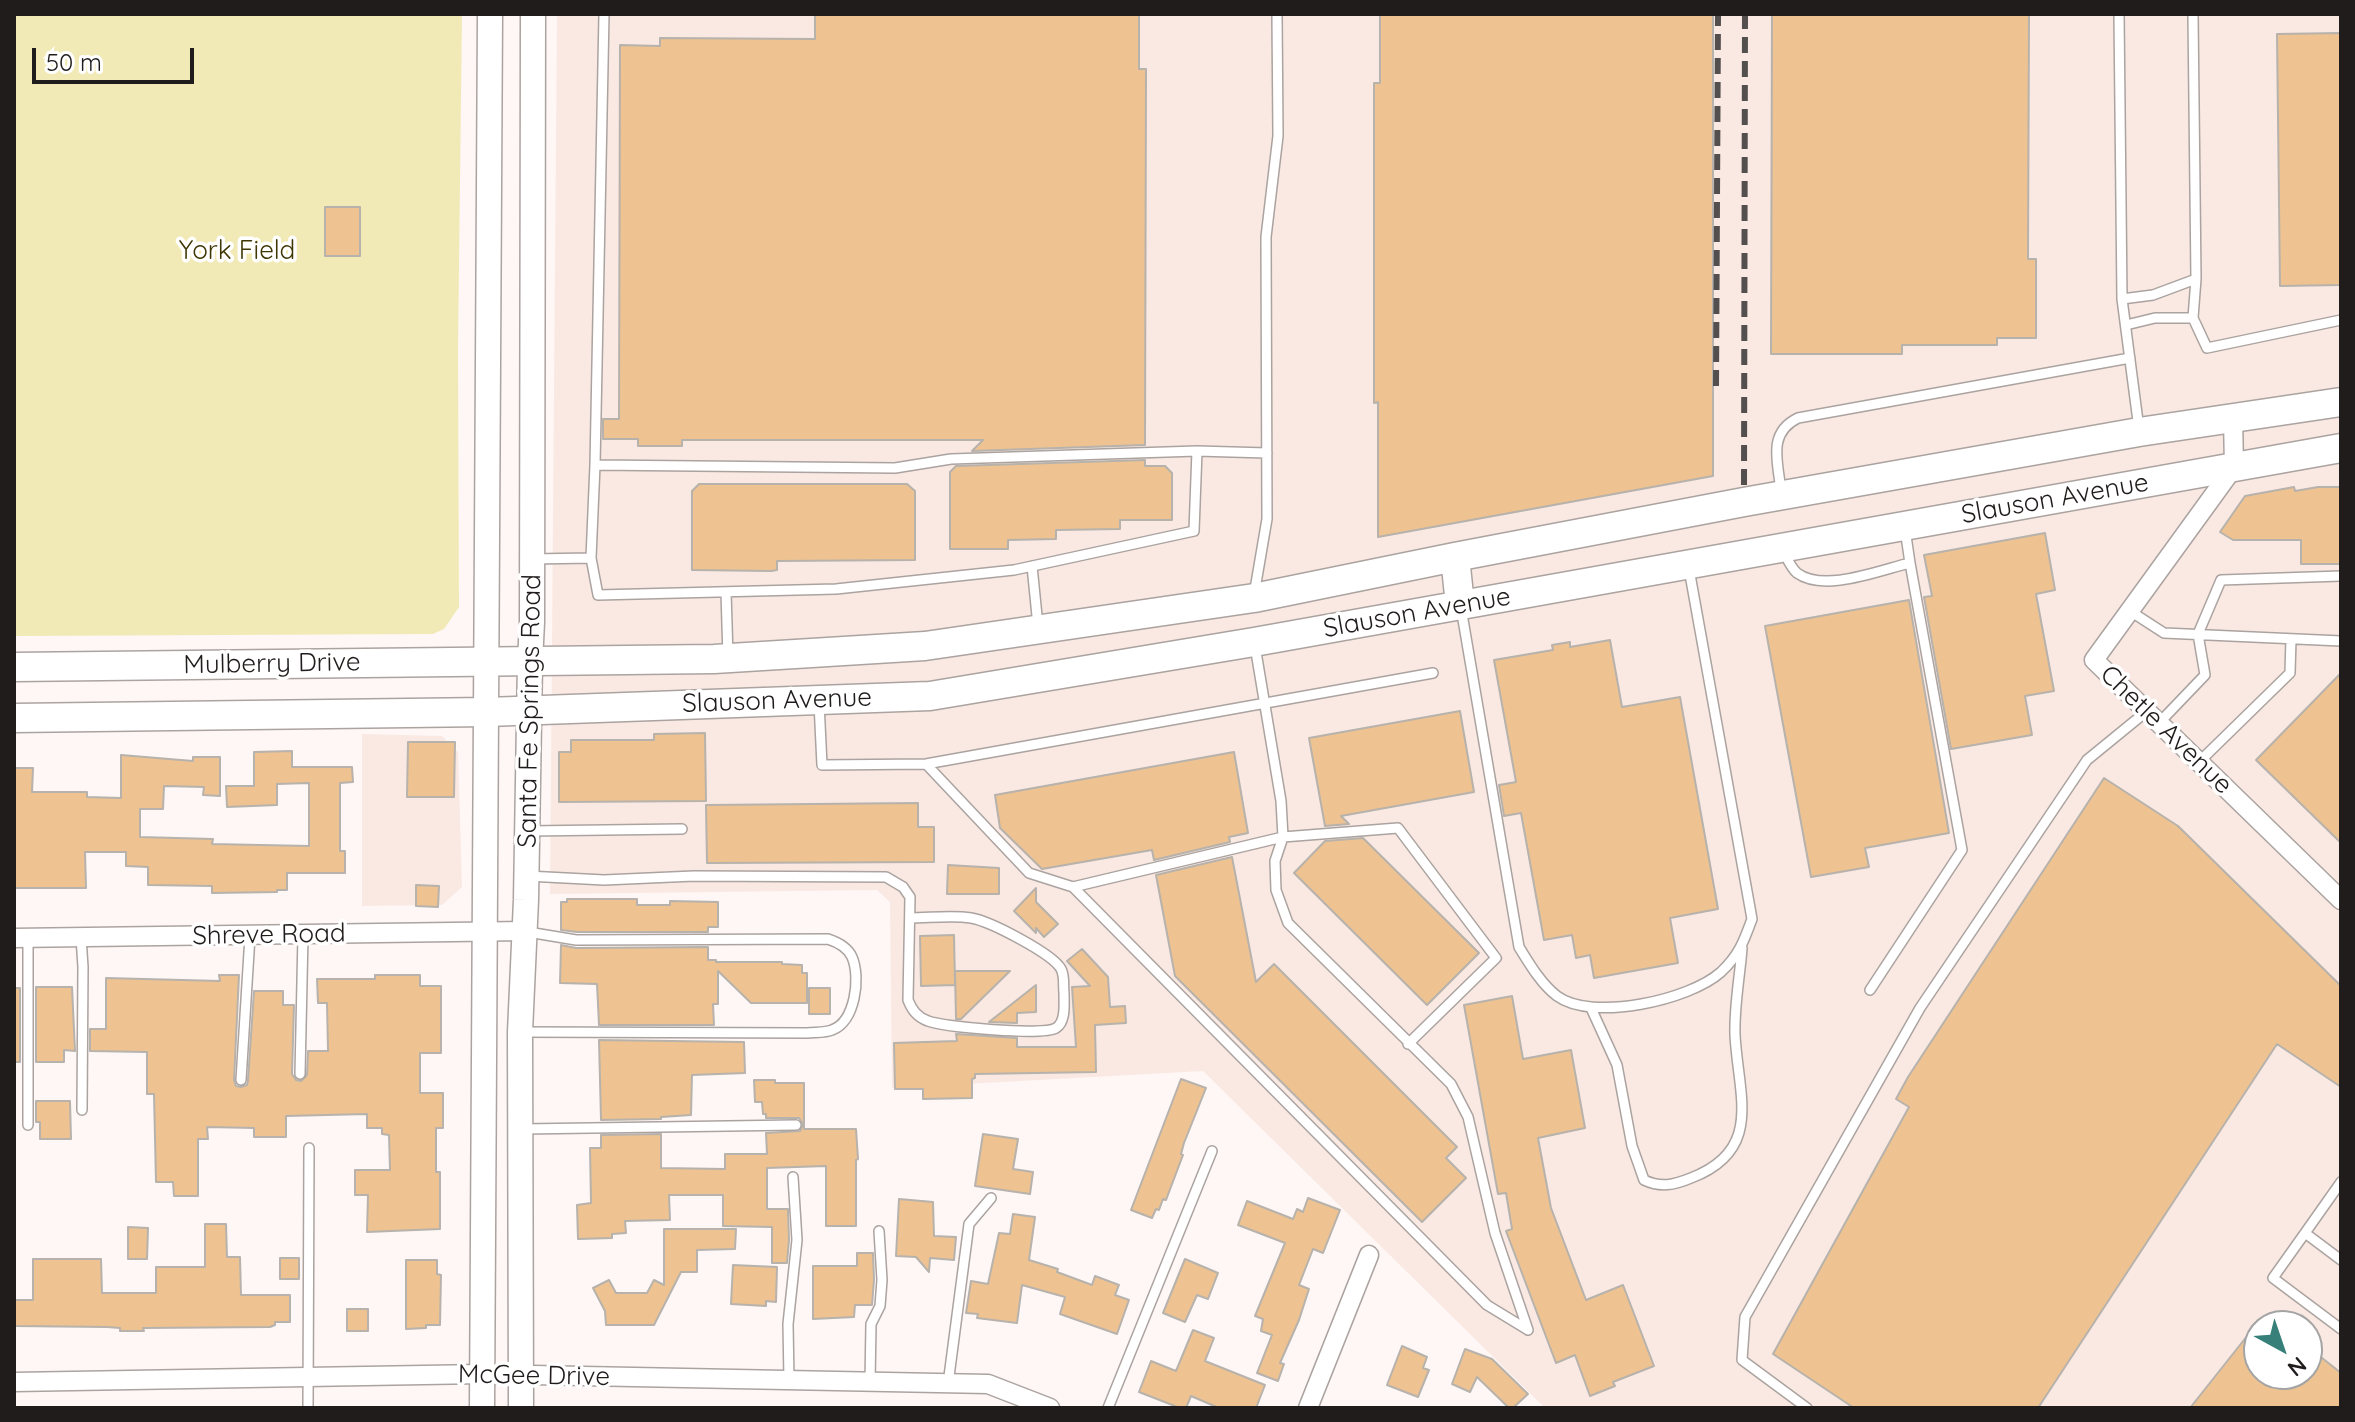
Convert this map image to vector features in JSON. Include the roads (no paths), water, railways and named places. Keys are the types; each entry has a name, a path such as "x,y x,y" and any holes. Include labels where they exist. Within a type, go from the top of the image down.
{"main road":[{"name":"Santa Fe Springs Road","path":"482,1408 490,14"},
{"name":"Santa Fe Springs Road","path":"521,1408 520,1032 527,876 532,559 533,14"},
{"name":"Slauson Avenue","path":"530,662 729,658 925,646 1254,598 1782,495 2139,432 2341,402"},
{"name":"Slauson Avenue","path":"487,712 930,696 1688,566 2341,448"},
{"path":"1455,557 1460,605"},
{"path":"1254,598 1254,642"},
{"name":"Mulberry Drive","path":"14,667 530,662"},
{"name":"Mulberry Drive","path":"14,718 487,712"}],"street":[{"path":"2233,418 2234,467"},
{"name":"Chetle Avenue","path":"2234,467 2094,660 2341,900"},
{"name":"Shreve Road","path":"21,938 525,931"},
{"path":"1308,1408 1369,1255"},
{"name":"McGee Drive","path":"14,1382 482,1374 988,1384 1050,1408"}],"lane":[{"path":"604,14 591,558 598,595 836,589 1014,570 1194,531 1197,451"},
{"path":"1254,598 1267,519 1266,237 1278,136 1277,14"},
{"path":"2119,14 2122,299 2139,432"},
{"path":"2193,14 2196,279 2193,318 2207,348 2341,320"},
{"path":"2122,299 2153,295 2196,279"},
{"path":"2126,325 2155,318 2193,318"},
{"path":"1782,495 1777,449 1779,435 1786,424 1798,418 2130,358"},
{"path":"595,465 895,468 951,459 1197,451 1267,453"},
{"path":"1870,990 1962,850 1904,527"},
{"path":"1781,549 1795,572 1811,579 1831,581 1886,571 1910,563"},
{"path":"532,559 591,558"},
{"path":"1032,566 1038,629"},
{"path":"1591,1008 1617,1065 1632,1146 1644,1180 1658,1187 1711,1171 1731,1153 1742,1122 1742,1084 1735,1033 1742,948 1752,919 1688,566"},
{"path":"1807,1408 1742,1360 1745,1317 1920,1008 2087,760 2153,717 2205,675 2198,634 2221,580 2341,576"},
{"path":"726,592 729,658"},
{"path":"1460,605 1519,947 1531,967 1557,997 1591,1008 1630,1007 1684,992 1719,974 1742,948"},
{"path":"2130,611 2164,633 2341,641"},
{"path":"2199,762 2290,673 2291,639"},
{"path":"926,764 1029,873 1073,887 1487,1305 1528,1330 1495,1233 1468,1117 1451,1084 1288,923 1276,890 1275,861 1283,837 1281,801 1254,642"},
{"path":"819,700 822,765 926,764 1433,673"},
{"path":"1073,887 1283,837 1398,828 1496,958 1408,1044"},
{"path":"528,831 682,829"},
{"path":"527,876 604,880 694,876 886,877 903,887 910,897 908,1000 919,1017 956,1027 1046,1031 1057,1028 1062,1021 1063,974 1052,959 1012,934 972,918 910,918"},
{"path":"520,1032 832,1031 846,1021 852,1011 855,976 852,956 828,939 576,940 525,931"},
{"path":"300,1074 303,935"},
{"path":"241,1080 250,936"},
{"path":"81,937 82,1110"},
{"path":"21,938 28,1125"},
{"path":"521,1129 796,1125"},
{"path":"308,1408 309,1148"},
{"path":"1108,1408 1212,1151"},
{"path":"789,1380 788,1324 797,1240 793,1177"},
{"path":"2341,1182 2273,1278 2341,1329"},
{"path":"948,1384 969,1224 991,1198"},
{"path":"870,1382 871,1324 880,1306 882,1280 879,1231"},
{"path":"2305,1233 2341,1260"}],"railway":[{"path":"1716,386 1718,14"},
{"path":"1744,485 1745,14"}],"park label":[{"name":"York Field","path":"237,251"}]}
